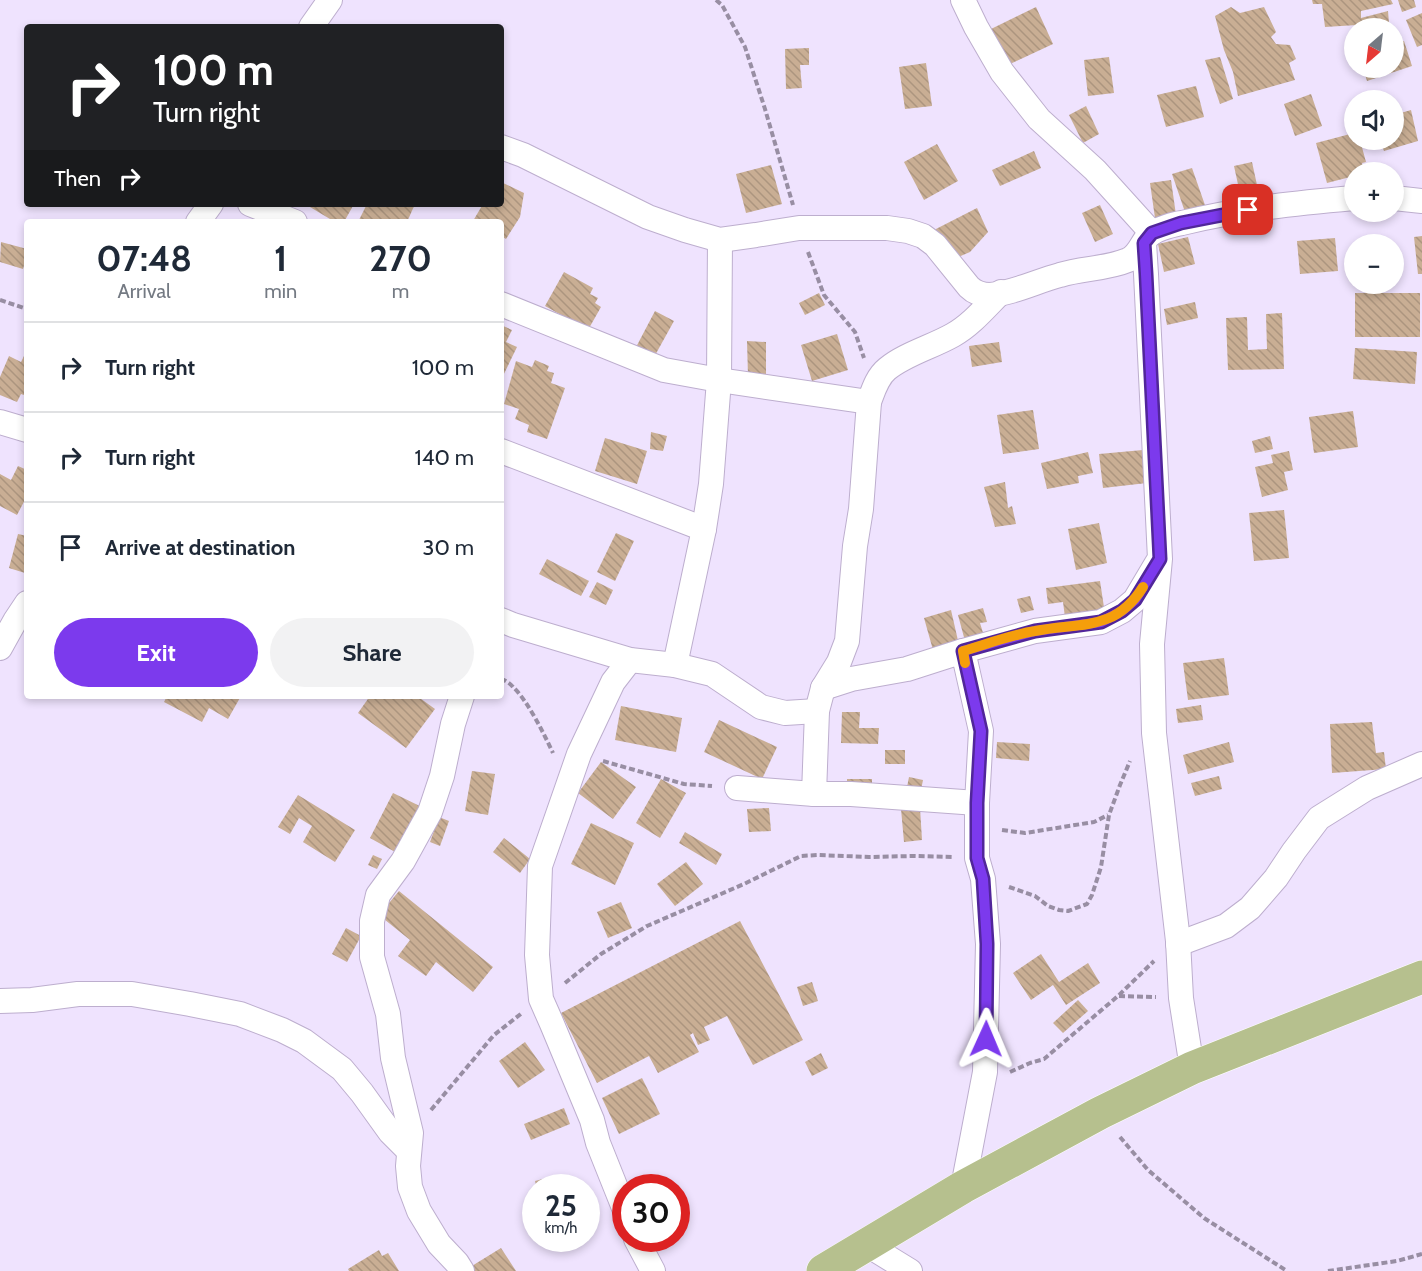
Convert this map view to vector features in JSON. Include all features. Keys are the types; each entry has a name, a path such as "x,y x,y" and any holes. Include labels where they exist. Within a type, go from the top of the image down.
{"main road":[{"path":"823,1271 963,1187 1100,1113 1192,1068 1422,977"}],"street":[{"path":"313,24 330,0"},
{"path":"963,0 1002,72 1039,119 1095,170 1148,238 1146,274 1160,559 1152,644 1154,733 1178,942 1181,998 1192,1068"},
{"path":"504,148 523,155 648,217 720,240 799,228 887,228 908,231 923,236 935,245 974,292 991,295 1062,274 1129,259 1140,250 1148,238 1181,223 1270,206 1344,199"},
{"path":"1404,199 1422,201"},
{"path":"258,207 288,219"},
{"path":"675,665 704,529 711,484 719,380 720,240"},
{"path":"814,794 820,700 847,641 872,394 885,370 954,335 969,324 1001,292"},
{"path":"504,305 664,370 719,380 872,394"},
{"path":"0,422 24,429"},
{"path":"504,452 704,529"},
{"path":"504,621 630,660 675,665 712,674 761,706 785,713 796,713 851,679 907,669 1035,631 1101,622 1122,611 1135,600 1160,559"},
{"path":"0,648 24,608"},
{"path":"963,651 981,731 977,828 987,944 985,1072 963,1187"},
{"path":"612,1178 598,1143 592,1120 540,999 537,955 540,866 579,754 614,682 630,660"},
{"path":"461,699 453,724 442,776 430,812 403,861 378,895 372,921 372,957 388,1014 393,1058 410,1142 408,1166 410,1187 419,1211 439,1244 462,1271"},
{"path":"1178,942 1226,926 1250,908 1276,878 1293,851 1319,818 1367,788 1422,764"},
{"path":"736,788 977,803"},
{"path":"0,1001 32,1000 78,994 132,994 240,1014 304,1041 342,1069 390,1132 410,1142"},
{"path":"866,1244 910,1271"},
{"path":"643,1252 653,1271"}],"path":[{"path":"716,0 722,5 745,47 799,228 824,296 855,332 872,394"},
{"path":"0,300 24,308"},
{"path":"504,680 513,686 536,721 568,787"},
{"path":"410,1142 494,1035 601,954 647,926 744,884 801,856 914,856 980,869 1059,910 1068,911 1087,904 1101,867 1109,815 1119,785 1133,754 1142,742 1154,733"},
{"path":"579,754 684,784 736,788"},
{"path":"977,828 1025,833 1094,822 1109,815"},
{"path":"982,1087 1014,1070 1044,1059 1178,942"},
{"path":"1118,996 1181,998"},
{"path":"1100,1113 1148,1170 1204,1218 1287,1271"},
{"path":"1328,1271 1397,1261 1422,1254"}],"building":[{"path":"1312,0 1391,0 1393,4 1361,11 1361,18 1344,18 1344,26 1325,27 1322,4 1313,4"},
{"path":"1398,0 1414,0 1416,7 1402,12"},
{"path":"1036,7 1053,44 1008,65 991,29"},
{"path":"1231,7 1240,13 1264,7 1276,32 1271,37 1276,44 1290,45 1296,59 1289,63 1295,80 1238,96 1233,72 1224,50 1215,16"},
{"path":"1388,11 1389,18 1361,18"},
{"path":"1422,13 1422,45 1417,47 1406,20"},
{"path":"1404,41 1412,66 1404,69"},
{"path":"809,48 809,65 800,65 802,88 786,89 785,49"},
{"path":"1109,57 1114,93 1088,96 1084,60"},
{"path":"1220,57 1233,99 1220,104 1205,60"},
{"path":"926,63 932,106 905,109 899,67"},
{"path":"1196,86 1204,117 1166,127 1157,95"},
{"path":"1311,94 1322,126 1295,136 1284,104"},
{"path":"1086,106 1099,134 1083,143 1069,115"},
{"path":"1411,110 1418,141 1404,145 1404,112"},
{"path":"1344,136 1344,150 1363,150 1366,162 1344,162 1344,179 1327,183 1316,143"},
{"path":"937,144 958,181 924,200 904,162"},
{"path":"1034,151 1041,168 1000,186 992,170"},
{"path":"1252,162 1257,185 1239,189 1234,166"},
{"path":"771,165 782,204 746,213 736,174"},
{"path":"1192,168 1206,208 1186,215 1172,174"},
{"path":"1171,180 1176,215 1155,218 1150,183"},
{"path":"504,183 524,193 520,217 506,239 504,238 504,219 474,219 481,207 504,207"},
{"path":"1100,205 1113,234 1095,242 1082,213"},
{"path":"310,207 352,207 346,219 330,219"},
{"path":"366,207 414,207 408,219 360,219"},
{"path":"977,208 988,232 970,252 956,258 934,230"},
{"path":"1422,236 1422,274 1418,274 1414,237"},
{"path":"1188,237 1195,264 1164,272 1158,244"},
{"path":"1335,238 1338,271 1300,274 1297,241"},
{"path":"1,242 24,248 23,269 0,262"},
{"path":"564,272 593,288 590,294 598,298 595,303 601,307 588,330 545,306"},
{"path":"819,293 825,305 805,315 799,303"},
{"path":"1420,293 1420,337 1355,337 1355,294"},
{"path":"1195,302 1198,318 1167,325 1164,309"},
{"path":"655,311 674,321 653,359 634,351"},
{"path":"1282,313 1284,369 1228,370 1226,318 1247,317 1248,350 1267,349 1266,314"},
{"path":"504,326 512,330 506,342 517,347 504,374"},
{"path":"837,334 848,370 812,381 801,345"},
{"path":"747,341 766,342 766,377 748,376"},
{"path":"999,342 1002,362 972,367 969,346"},
{"path":"1355,348 1417,352 1415,384 1353,379"},
{"path":"9,356 21,362 24,356 24,395 21,394 17,402 0,395 0,377"},
{"path":"535,360 549,366 547,371 554,373 551,383 565,388 547,439 527,432 529,425 515,419 519,409 504,404 516,361 532,367"},
{"path":"1033,410 1039,449 1003,454 997,415"},
{"path":"1353,411 1358,447 1314,453 1309,417"},
{"path":"651,432 667,436 663,451 650,449"},
{"path":"1270,436 1273,449 1255,453 1252,441"},
{"path":"605,438 647,451 637,484 595,471"},
{"path":"1143,450 1147,483 1103,488 1099,454"},
{"path":"1289,451 1293,470 1284,472 1288,490 1262,497 1255,467 1273,463 1271,455"},
{"path":"1088,452 1093,473 1078,476 1079,483 1047,489 1041,463"},
{"path":"18,466 24,469 24,502 17,515 0,506 0,474 11,480"},
{"path":"1005,482 1008,508 1012,506 1016,524 995,527 984,487"},
{"path":"1284,510 1289,558 1254,561 1249,513"},
{"path":"1099,523 1107,563 1076,570 1068,529"},
{"path":"616,533 634,541 615,581 597,572"},
{"path":"18,534 24,535 24,573 9,568"},
{"path":"547,559 589,581 581,596 539,574"},
{"path":"1100,581 1105,614 1066,625 1063,602 1048,604 1046,588"},
{"path":"597,582 613,590 606,605 589,597"},
{"path":"1030,596 1034,610 1021,613 1017,599"},
{"path":"983,608 987,622 980,623 984,636 965,641 958,615"},
{"path":"951,610 959,645 933,650 924,618"},
{"path":"1224,658 1229,695 1188,700 1183,663"},
{"path":"166,699 239,699 228,719 209,708 202,722 164,702"},
{"path":"368,699 421,699 435,709 406,748 358,713"},
{"path":"1201,705 1203,720 1178,723 1176,709"},
{"path":"621,706 682,718 676,752 615,740"},
{"path":"842,712 860,712 859,728 879,728 878,744 841,743"},
{"path":"719,720 777,747 762,779 704,752"},
{"path":"1372,722 1376,753 1384,752 1386,769 1332,773 1330,724"},
{"path":"997,742 1030,744 1029,761 996,758"},
{"path":"1229,742 1234,762 1188,774 1183,755"},
{"path":"885,750 905,750 905,764 885,764"},
{"path":"601,762 636,787 613,819 578,793"},
{"path":"472,771 495,774 488,815 465,811"},
{"path":"1219,776 1222,789 1195,796 1191,783"},
{"path":"909,777 923,780 920,795 906,792"},
{"path":"661,779 686,793 660,838 636,823"},
{"path":"847,779 872,779 872,793 847,793"},
{"path":"393,793 428,810 397,853 370,838"},
{"path":"298,795 355,830 335,862 303,842 312,826 299,818 290,834 278,827"},
{"path":"769,808 771,831 749,832 747,809"},
{"path":"920,808 922,840 904,842 901,809"},
{"path":"439,817 449,821 440,846 430,842"},
{"path":"591,823 634,843 615,885 571,864"},
{"path":"685,832 722,854 716,865 679,843"},
{"path":"504,838 530,859 520,873 493,852"},
{"path":"373,855 382,859 377,869 368,865"},
{"path":"686,862 703,884 675,906 657,884"},
{"path":"399,891 493,967 473,992 436,962 426,976 398,956 410,940 379,915"},
{"path":"621,902 632,928 608,938 597,912"},
{"path":"740,921 803,1040 753,1065 727,1016 704,1027 710,1040 698,1045 693,1033 690,1035 699,1052 658,1073 649,1056 597,1083 561,1013"},
{"path":"346,928 361,936 347,962 332,954"},
{"path":"1041,954 1059,982 1088,963 1100,983 1066,1005 1053,985 1031,1000 1013,973"},
{"path":"812,982 818,1001 803,1006 797,987"},
{"path":"1078,1000 1088,1011 1063,1033 1053,1023"},
{"path":"525,1042 545,1070 518,1088 499,1061"},
{"path":"821,1053 828,1068 812,1076 805,1062"},
{"path":"642,1078 660,1114 619,1134 602,1098"},
{"path":"564,1108 570,1124 531,1140 524,1124"},
{"path":"501,1248 516,1271 468,1271 467,1269"},
{"path":"379,1250 382,1256 388,1253 399,1271 349,1271 348,1269"}],"slow traffic":[{"path":"965,663 963,651 1035,631 1101,622 1122,611 1135,600 1143,587"}],"route":[{"path":"986,1039 987,944 983,879 977,858 981,731 963,651 1035,631 1101,622 1122,611 1135,600 1160,559 1144,243 1152,233 1181,223 1248,210"}]}
